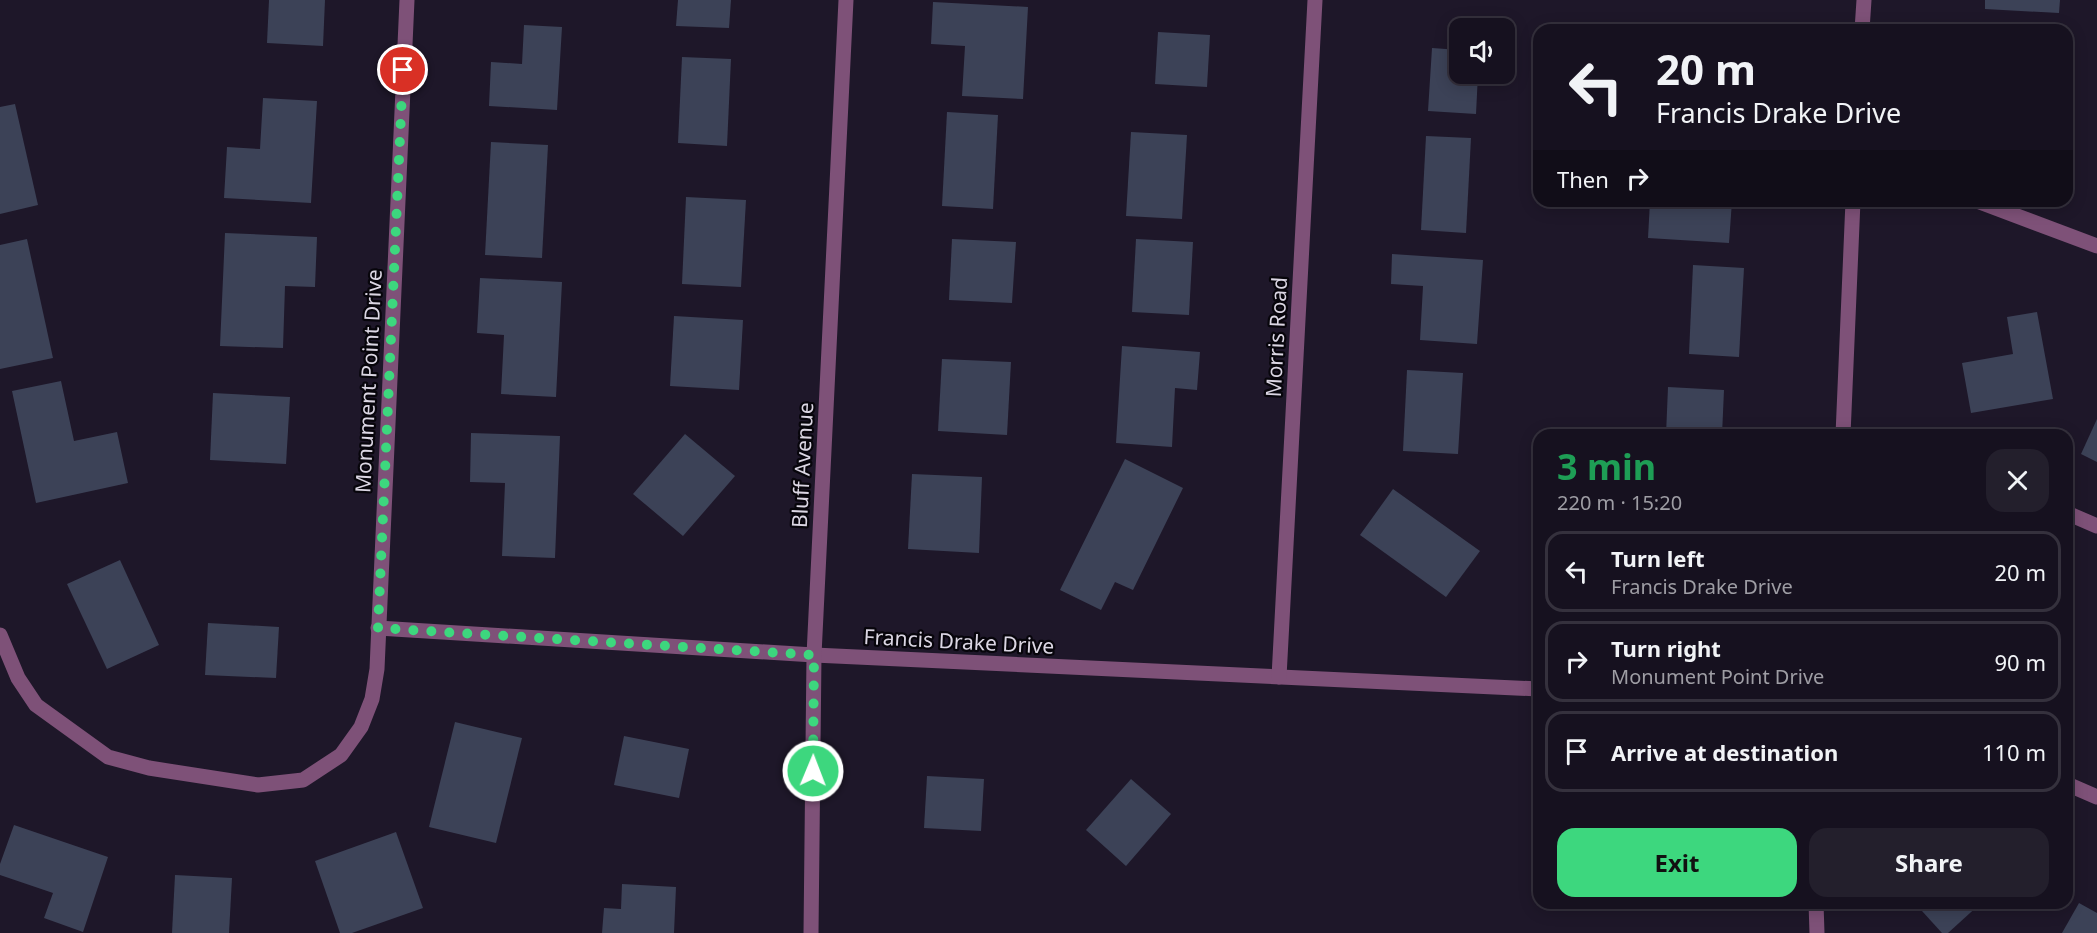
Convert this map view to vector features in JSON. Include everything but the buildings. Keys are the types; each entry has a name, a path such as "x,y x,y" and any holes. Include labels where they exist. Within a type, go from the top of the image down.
{"street":[{"name":"Monument Point Drive","path":"0,635 18,678 36,705 108,757 149,768 258,785 303,780 341,754 362,727 372,699 377,669 406,0"},
{"name":"Bluff Avenue","path":"812,933 814,655 846,0"},
{"name":"Morris Road","path":"1279,677 1315,0"},
{"path":"1862,24 1864,0"},
{"path":"1843,429 1853,207"},
{"path":"1993,207 2097,246"},
{"path":"2073,516 2097,526"},
{"name":"Francis Drake Drive","path":"378,628 814,655 1533,689"},
{"path":"2073,787 2097,797"},
{"path":"1816,909 1817,933"}],"route":[{"path":"403,70 378,628 814,655 813,771"}]}
